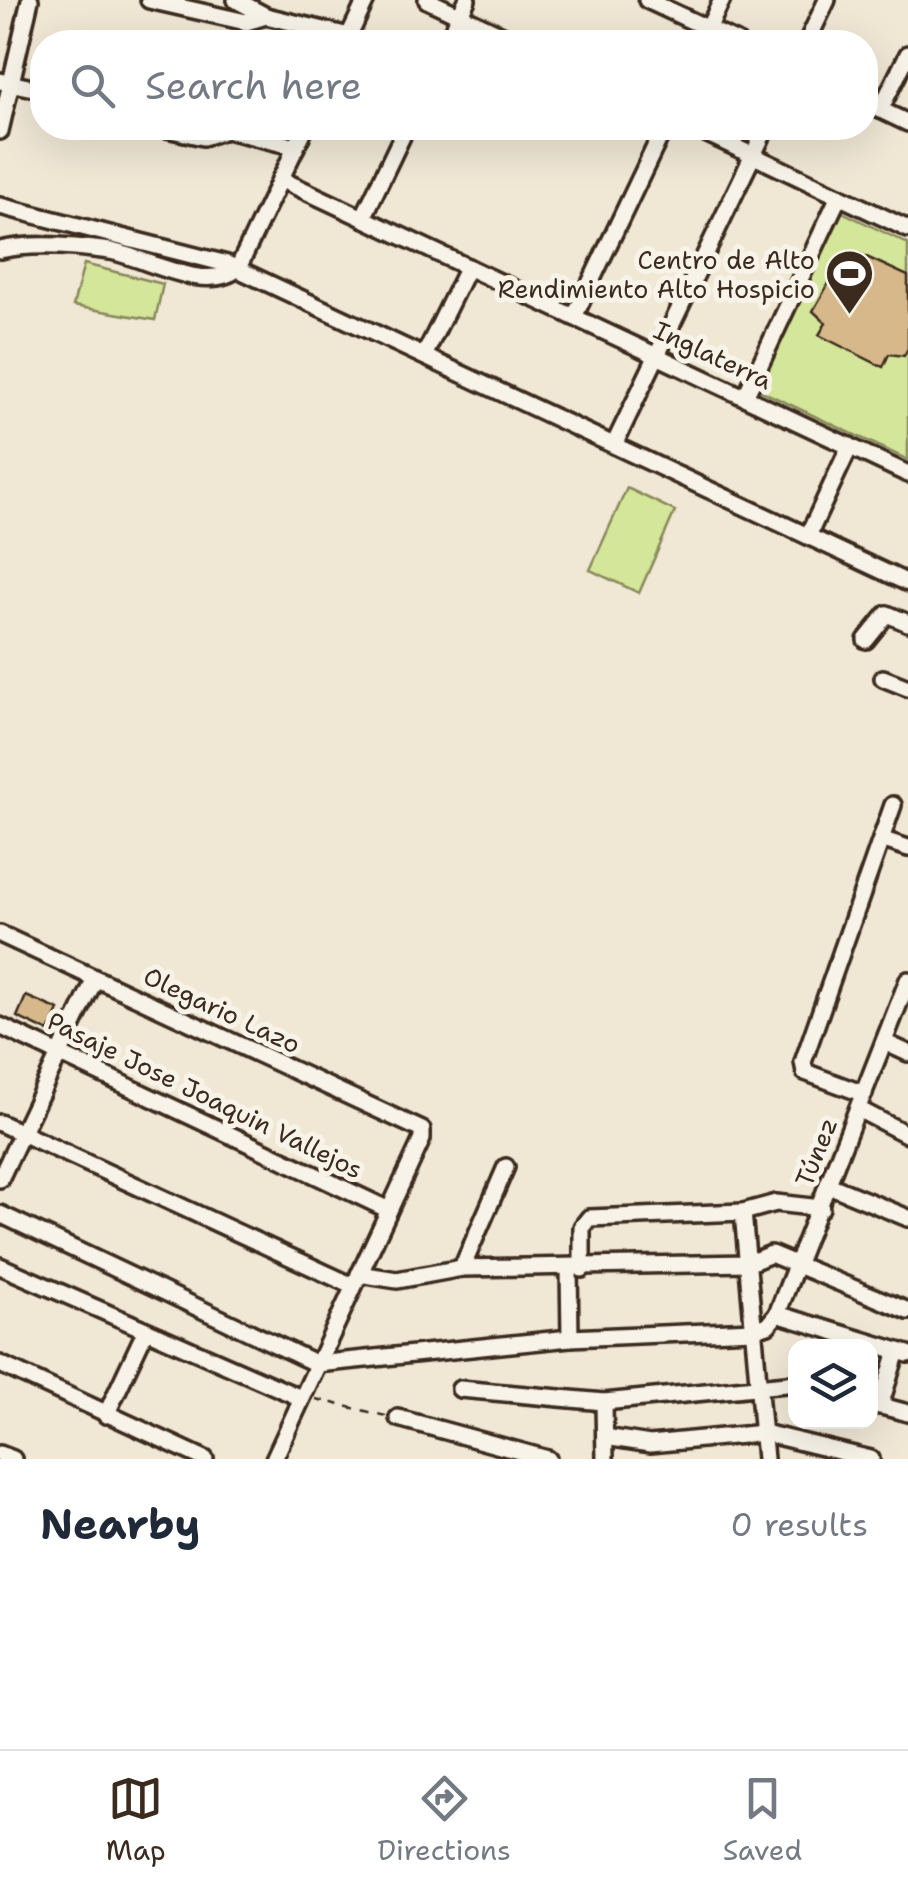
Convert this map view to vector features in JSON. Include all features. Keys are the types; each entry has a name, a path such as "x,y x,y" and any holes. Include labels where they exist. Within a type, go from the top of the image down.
{"street":[{"path":"0,131 5,82 30,0"},
{"path":"149,0 246,22 266,16"},
{"path":"236,0 266,16 316,30"},
{"path":"352,30 366,0"},
{"path":"427,0 464,8 498,30"},
{"path":"647,0 708,29 722,0"},
{"path":"813,30 827,0"},
{"path":"878,99 908,54"},
{"path":"5,82 30,87"},
{"path":"878,109 908,124"},
{"path":"267,140 296,147"},
{"path":"0,250 53,246 112,252 213,278 238,268 299,140"},
{"path":"363,218 400,140"},
{"path":"574,317 658,140"},
{"path":"721,140 908,229"},
{"path":"614,445 760,140"},
{"name":"Inglaterra","path":"280,179 908,474"},
{"path":"745,397 838,196"},
{"path":"0,206 194,253 238,268 908,583"},
{"path":"424,356 468,267"},
{"path":"808,536 850,446"},
{"path":"866,640 887,614 908,623"},
{"path":"883,678 908,688"},
{"path":"864,1094 813,1077 805,1072 803,1062 884,840 893,805"},
{"path":"884,840 908,848"},
{"name":"Olegario Lazo","path":"0,934 423,1132 388,1210"},
{"path":"0,1179 95,979"},
{"name":"Túnez","path":"777,1314 831,1186 908,980"},
{"name":"Pasaje Jose Joaquin Vallejos","path":"0,1026 388,1210"},
{"path":"884,1042 908,1053"},
{"path":"860,1110 908,1135"},
{"path":"0,1122 356,1280 397,1280 462,1268 749,1263 771,1254 908,1311"},
{"path":"462,1268 506,1167"},
{"path":"831,1186 908,1218"},
{"path":"570,1338 582,1227 590,1218 743,1212 776,1203 821,1208"},
{"path":"274,1459 388,1210"},
{"path":"743,1212 765,1459"},
{"path":"0,1214 318,1364 570,1338 753,1330 768,1325 777,1314 903,1353 878,1399"},
{"path":"0,1266 301,1398"},
{"path":"106,1414 144,1332"},
{"path":"0,1364 206,1459"},
{"path":"460,1389 604,1402 788,1384"},
{"path":"604,1402 605,1459"},
{"path":"878,1405 908,1414"},
{"path":"398,1418 548,1459"},
{"path":"605,1437 650,1444 764,1433 871,1459"},
{"path":"0,1454 13,1459"}],"path":[{"path":"301,1398 398,1418"}],"green space":[{"name":"Centro de Alto Rendimiento Alto Hospicio","path":"842,212 908,244 908,460 757,389"},
{"path":"84,264 163,284 155,320 73,306"},
{"path":"627,488 675,511 639,593 590,570"}],"building":[{"path":"860,254 908,276 908,348 904,356 889,354 883,367 819,335 826,323 813,311 837,269 857,261"},
{"path":"26,996 59,1010 49,1032 17,1017"}],"place":[{"name":"Centro de Alto Rendimiento Alto Hospicio","path":"850,316"}]}
